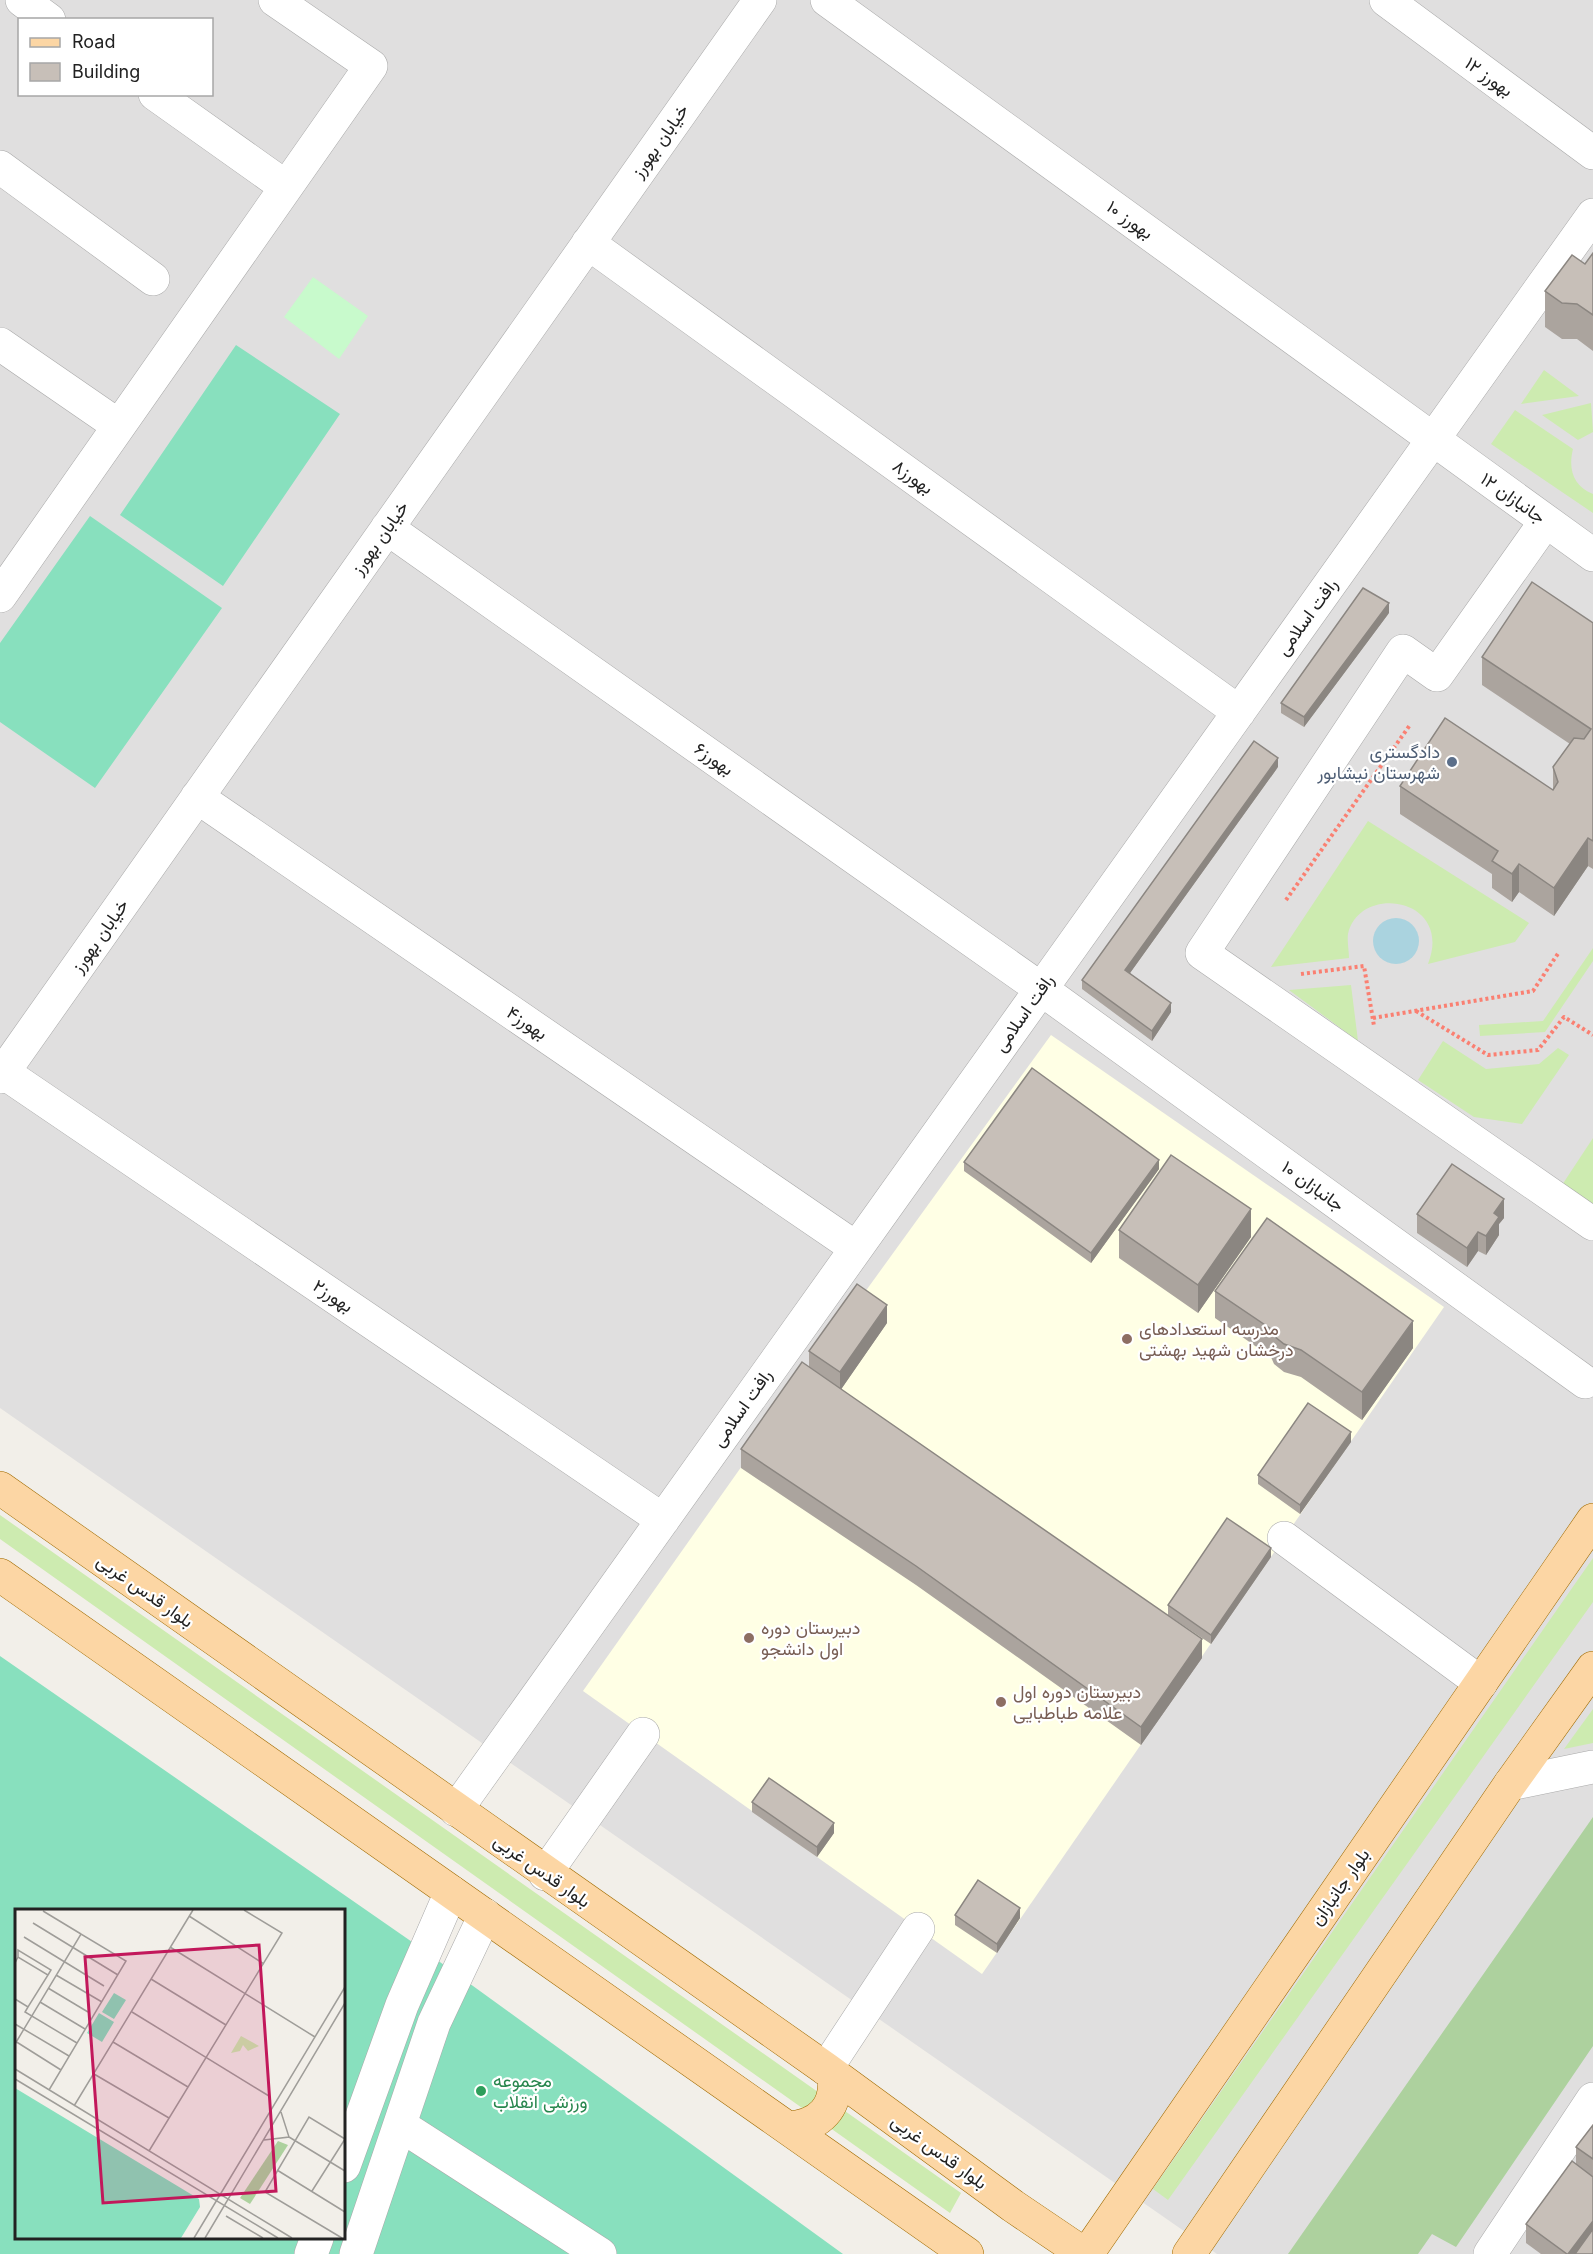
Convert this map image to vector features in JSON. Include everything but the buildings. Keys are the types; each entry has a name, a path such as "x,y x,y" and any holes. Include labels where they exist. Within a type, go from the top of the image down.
{"main road":[{"name":"بلوار قدس غربی","path":"0,1488 830,2072 1013,2206 1086,2254"},
{"name":"بلوار جانبازان","path":"1086,2254 1593,1520"},
{"path":"0,1575 967,2254"},
{"path":"1189,2254 1510,1784 1593,1668"},
{"path":"788,2128 815,2123 826,2113 836,2089 830,2072"}],"street":[{"path":"22,0 46,18"},
{"path":"0,596 371,66 275,0"},
{"name":"خیابان بهورز","path":"2,1075 760,0"},
{"name":"بهورز ۱۰","path":"827,0 1433,441"},
{"name":"بهورز ۱۲","path":"1386,0 1593,153"},
{"path":"158,96 286,187"},
{"path":"0,167 153,279"},
{"name":"رافت اسلامی","path":"456,1810 1593,215"},
{"name":"بهورز۸","path":"588,243 1239,712"},
{"path":"0,344 119,426"},
{"name":"جانبازان ۱۲","path":"1433,441 1593,555"},
{"path":"1546,521 1437,675 1403,651 1202,953 1593,1224"},
{"name":"بهورز۶","path":"387,528 1041,989"},
{"name":"بهورز۴","path":"197,797 856,1248"},
{"name":"جانبازان ۱۰","path":"1041,989 1585,1382"},
{"name":"بهورز۲","path":"2,1075 663,1520"},
{"path":"1284,1538 1481,1683"},
{"path":"546,1874 643,1734"},
{"path":"1510,1784 1593,1767"},
{"path":"345,2163 402,2005 451,1893"},
{"path":"356,2254 434,2023 485,1915"},
{"path":"830,2072 918,1929"},
{"path":"1490,2254 1593,2099"},
{"path":"400,2125 600,2254"}],"path":[{"path":"1281,907 1410,725"},
{"path":"1373,1018 1533,991 1559,952"},
{"path":"1416,1011 1488,1055 1538,1050 1564,1017 1593,1035"}],"shaded area":[{"path":"0,0 1593,0 1593,2254 1217,2254 0,1408"},
{"path":"1051,1035 1444,1307 982,1974 583,1691 857,1303"}],"green space":[{"path":"313,277 368,316 339,359 284,317"},
{"path":"236,345 340,414 223,586 120,515"},
{"path":"1544,370 1579,396 1521,404"},
{"path":"1591,403 1593,432 1578,440 1542,415"},
{"path":"1515,410 1573,449 1572,470 1577,482 1593,494 1593,513 1491,444"},
{"path":"90,516 222,608 95,788 0,722 0,643"},
{"path":"1368,821 1529,923 1515,942 1428,964 1432,941 1428,924 1417,912 1402,905 1385,903 1369,908 1356,918 1348,934 1349,958 1271,967"},
{"path":"1593,948 1593,961 1545,1032 1480,1036 1479,1025 1543,1021"},
{"path":"1351,985 1358,1041 1289,990"},
{"path":"1443,1041 1486,1069 1539,1064 1558,1048 1569,1055 1522,1124 1474,1117 1418,1080"},
{"path":"1593,1138 1593,1205 1562,1185"},
{"path":"0,1515 961,2193 950,2213 0,1539"},
{"path":"1593,1558 1593,1602 1168,2200 1153,2189"},
{"name":"مجموعه ورزشی انقلاب","path":"0,1656 415,1944 843,2254 0,2254"},
{"path":"1593,1709 1593,1743 1564,1749"},
{"path":"1593,1817 1593,2046 1456,2247 1432,2234 1418,2254 1288,2254"}],"water":[{"path":"1396,918 1405,919 1412,925 1418,932 1418,950 1412,957 1405,963 1396,964 1387,963 1380,957 1374,950 1373,941 1374,932 1380,925 1387,919"}],"place":[{"name":"دادگستری شهرستان نیشابور","path":"1452,762"},
{"name":"مدرسه استعدادهای درخشان شهید بهشتی","path":"1127,1339"},
{"name":"دبیرستان دوره اول دانشجو","path":"749,1638"},
{"name":"دبیرستان دوره اول علامه طباطبایی","path":"1001,1702"},
{"name":"مجموعه ورزشی انقلاب","path":"481,2091"}]}
